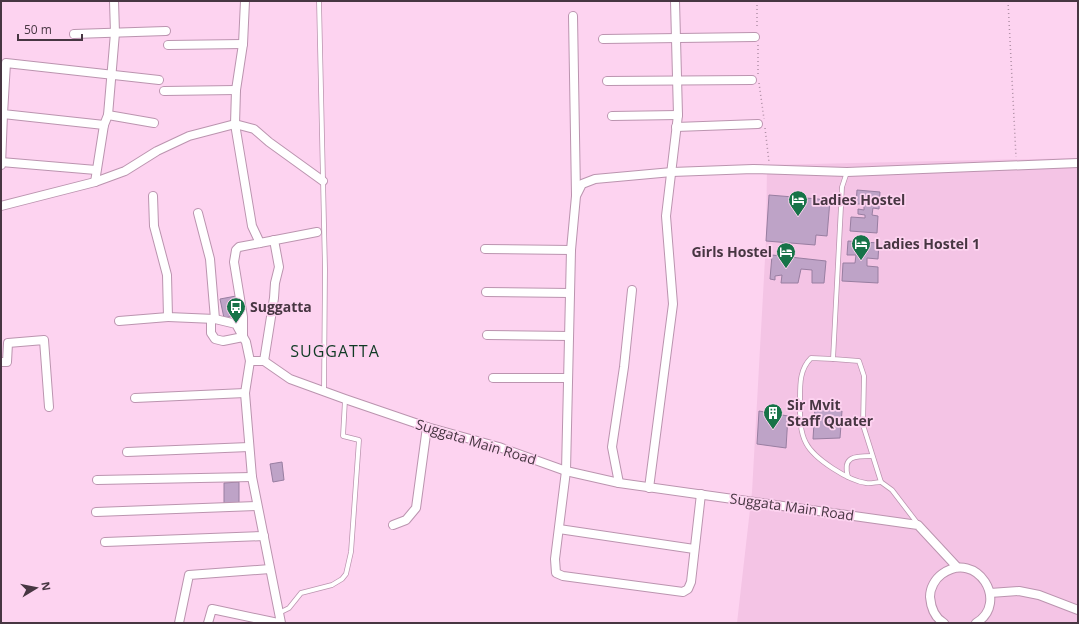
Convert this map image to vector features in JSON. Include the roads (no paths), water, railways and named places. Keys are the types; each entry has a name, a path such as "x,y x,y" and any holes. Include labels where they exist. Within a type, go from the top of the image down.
{"street":[{"path":"96,182 96,170 104,125 108,115 115,33 114,1"},
{"path":"245,1 243,44 236,90 235,124 252,226 260,243"},
{"path":"649,488 672,304 666,216 678,116 675,38 676,1"},
{"path":"573,16 576,196 571,250 566,471 555,566 556,573 563,576 683,592 688,589 691,582 701,494"},
{"path":"74,34 166,30"},
{"path":"603,39 757,36"},
{"path":"168,45 243,44"},
{"path":"1,165 6,63 159,80"},
{"path":"607,81 752,80"},
{"path":"164,91 236,90"},
{"path":"3,114 104,125"},
{"path":"108,115 154,123"},
{"path":"612,116 678,116"},
{"path":"1,206 96,182 126,171 156,151 189,136 235,124 254,129 269,142 322,181"},
{"path":"676,127 758,124"},
{"path":"1,162 96,170"},
{"path":"576,196 582,184 595,179 672,172 753,169 847,172 1078,164"},
{"path":"153,196 154,226 167,275 168,317"},
{"path":"198,213 210,259 213,319 211,333 215,339 224,341 244,337"},
{"path":"244,337 243,317 234,254 239,247 317,232"},
{"path":"250,360 264,361 275,283 279,267 274,240"},
{"path":"485,249 571,250"},
{"path":"619,483 612,448 624,367 632,290"},
{"path":"486,292 570,293"},
{"path":"119,321 168,317 213,319 236,324 246,342 250,360 245,393 252,477 280,623 212,609 208,623"},
{"path":"487,335 569,336"},
{"path":"1,362 8,362 8,343 44,340 49,408"},
{"name":"Suggata Main Road","path":"264,361 290,379 426,427 499,447 566,471 649,488 918,525"},
{"path":"493,378 568,378"},
{"path":"135,398 245,393"},
{"path":"394,525 406,520 416,508 426,427"},
{"path":"127,452 249,446"},
{"path":"97,480 252,477"},
{"path":"96,512 257,506"},
{"path":"918,525 957,567"},
{"path":"559,529 694,549"},
{"path":"105,542 264,536"},
{"path":"944,623 935,614 931,605 930,594 933,584 939,576 947,570 957,567 966,568 982,576 987,584 990,593 990,603 986,613 976,623"},
{"path":"179,623 189,574 270,569"},
{"path":"990,593 1019,591 1039,595 1078,610"}],"lane":[{"path":"319,1 325,269 324,390"},
{"path":"833,359 842,187 847,172"},
{"path":"881,482 867,483 848,478 824,462 806,443 800,418 800,384 803,366 811,358 859,361 864,376 863,425 881,482 892,490 918,525"},
{"path":"279,613 289,608 301,593 332,585 342,579 346,574 351,552 359,440 343,436 346,399"},
{"path":"848,478 845,468 848,461 856,455 872,456"}],"place":[{"name":"Ladies Hostel","path":"798,217"},
{"name":"Ladies Hostel 1","path":"861,261"},
{"name":"Girls Hostel","path":"786,269"},
{"name":"Suggatta","path":"236,324"},
{"name":"Sir Mvit Staff Quater","path":"773,430"}],"district":[{"name":"SUGGATTA","path":"335,351"}]}
